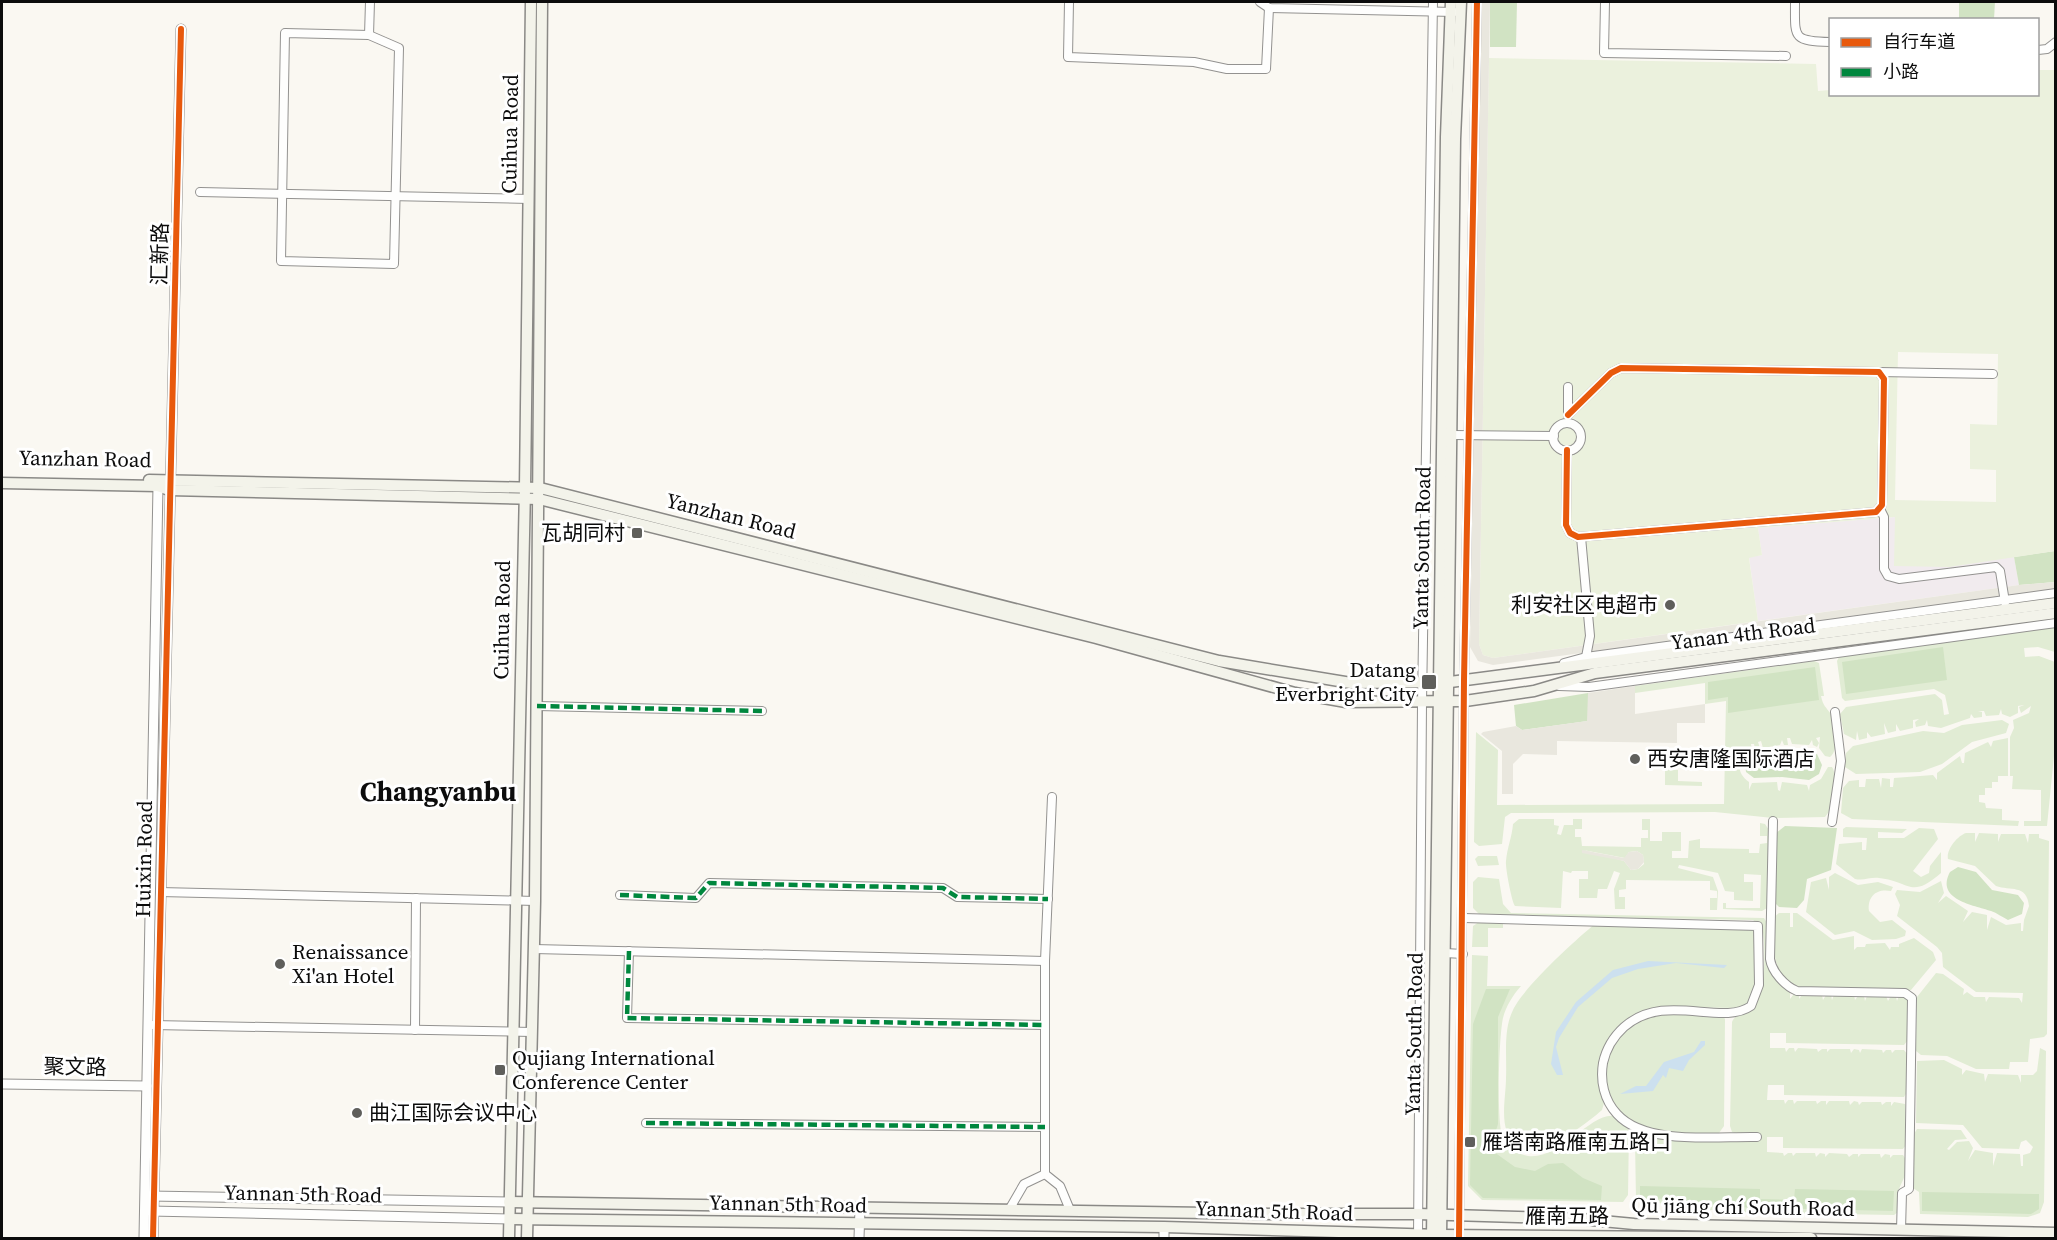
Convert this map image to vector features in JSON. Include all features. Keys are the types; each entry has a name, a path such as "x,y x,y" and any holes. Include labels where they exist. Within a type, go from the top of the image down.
{"main road":[{"name":"Cuihua Road","path":"510,1239 531,2"},
{"name":"Cuihua Road","path":"527,1239 536,901 542,2"},
{"name":"Yanta South Road","path":"1436,1237 1443,703 1453,435 1456,7"},
{"name":"Yanta South Road","path":"1445,682 1446,137 1456,7"},
{"name":"Yanzhan Road","path":"2,476 170,485 540,493 1219,662 1351,683 1445,682"},
{"name":"Yanzhan Road","path":"2,483 170,485"},
{"name":"Yanzhan Road","path":"540,493 1096,638 1295,693 1346,702 1443,703"},
{"name":"Yanan 4th Road","path":"1445,682 1553,667 1591,665 2005,604 2055,603"},
{"name":"Yanan 4th Road","path":"1443,703 1555,686 1595,673 2055,613"},
{"name":"Yannan 5th Road","path":"509,1203 1436,1215"},
{"name":"Qū jiāng chí South Road","path":"1436,1215 1581,1219 1606,1224 2055,1233"},
{"name":"Yannan 5th Road","path":"510,1219 860,1224 1164,1233 1436,1237"},
{"name":"雁南五路","path":"1436,1237 1811,1239"}],"street":[{"path":"369,35 370,2"},
{"path":"1070,2 1068,57 1194,62 1227,69 1266,69 1269,8"},
{"path":"1260,2 1269,8 1433,12 1456,7"},
{"path":"1418,1236 1422,703 1433,2"},
{"path":"1459,1237 1464,918 1464,680 1477,2"},
{"path":"1605,2 1604,52 1786,56"},
{"path":"1795,2 1795,32 1798,38 1804,41 1829,42"},
{"name":"汇新路","path":"170,485 181,29"},
{"path":"285,33 369,35 399,48 394,264 281,261 282,194 285,33"},
{"path":"2039,50 2047,49 2055,42"},
{"path":"200,192 529,199"},
{"path":"1568,387 1568,419 1577,427 1581,437 1577,447 1567,450 1557,446 1554,436 1558,427 1568,419 1611,373 1621,368 1993,374"},
{"path":"1879,372 1884,377 1880,509 1884,519 1883,566 1890,578 1899,579 1996,567 2000,571 2005,604"},
{"path":"1453,435 1554,436"},
{"path":"1567,450 1566,525 1573,535 1581,537 1880,509"},
{"name":"Huixin Road","path":"153,1239 149,1211 147,1086 153,1025 160,892 170,485"},
{"name":"Huixin Road","path":"149,1196 153,1025 158,486"},
{"path":"1581,537 1590,636 1586,657"},
{"path":"1553,667 1586,657 2005,604 2055,593"},
{"path":"1555,686 1589,687 2055,623"},
{"path":"537,706 762,711"},
{"path":"1832,822 1841,761 1835,712"},
{"path":"1045,1174 1045,961 1052,797"},
{"path":"1773,821 1770,959 1774,970 1790,988 1797,991 1905,993 1912,998 1909,1189 1902,1193 1901,1230"},
{"path":"620,895 696,898 709,883 943,888 957,897 1048,899"},
{"path":"160,892 536,901"},
{"path":"415,1030 416,898"},
{"path":"1464,918 1758,926 1759,985 1751,1006 1735,1012 1668,1010 1642,1016 1626,1026 1614,1038 1604,1058 1602,1076 1605,1093 1614,1111 1627,1123 1643,1131 1666,1135 1757,1137"},
{"path":"534,949 1045,961"},
{"path":"629,951 627,1018 1045,1025"},
{"path":"1420,954 1463,954"},
{"path":"153,1025 532,1032"},
{"name":"聚文路","path":"2,1084 147,1086"},
{"path":"646,1123 1045,1127"},
{"path":"1009,1210 1024,1184 1045,1174"},
{"path":"1045,1174 1060,1186 1070,1210"},
{"name":"Yannan 5th Road","path":"149,1196 509,1203"},
{"path":"859,1239 860,1208"},
{"name":"Huixin Road","path":"144,1239 149,1211"},
{"name":"Yannan 5th Road","path":"149,1211 510,1219"}],"shaded area":[{"path":"1481,2 1490,2 1479,644 1483,655 1493,658 2019,585 2055,582 2056,589 1493,665 1478,661 1470,647"},
{"path":"1895,517 2014,557 2019,585 1758,621 1749,557 1762,555 1758,528"},
{"path":"1635,686 1635,714 1705,704 1705,723 1677,723 1677,743 1557,741 1557,755 1523,754 1513,764 1513,794 1502,794 1502,751 1481,734 1483,732 1516,726 1522,730 1587,721 1588,693"},
{"path":"1582,850 1624,858 1629,852 1637,851 1643,855 1644,862 1638,869 1631,870 1624,861 1582,853"}],"green space":[{"path":"1490,2 1517,2 1516,47 1490,47"},
{"path":"1959,2 1995,2 1994,18 1959,18"},
{"path":"1489,58 1816,64 1818,91 1829,90 1829,96 2039,96 2039,70 2055,70 2055,551 1949,567 1894,566 1895,517 1758,528 1762,555 1749,558 1758,621 1493,658 1483,655 1479,644","holes":["1898,352 1998,354 1997,425 1970,424 1970,469 1996,470 1996,502 1895,500"]},
{"path":"2055,551 2055,582 2019,585 2014,557"},
{"path":"2055,626 2055,652 2038,647 2024,648 2025,657 2039,656 2055,662 2056,736 2047,826 2024,826 2024,821 2041,821 2041,790 2012,789 2013,776 2010,776 2010,737 2014,728 2013,720 2029,713 2031,706 2021,713 2019,707 2024,705 2018,706 2018,713 2010,717 2002,714 2001,709 1999,715 1986,716 1984,711 1978,711 1982,712 1982,717 1974,718 1971,714 1970,718 1941,728 1928,726 1927,720 1925,725 1916,727 1915,722 1919,719 1913,720 1913,728 1900,731 1896,724 1896,731 1888,733 1884,723 1885,734 1871,737 1867,732 1867,738 1859,740 1857,731 1856,740 1844,734 1840,714 1846,707 1935,694 1942,700 1944,715 1949,714 1945,695 1934,689 1845,701 1842,698 1837,661 1839,657"},
{"path":"1943,647 1947,680 1846,694 1842,662"},
{"path":"1814,661 1819,663 1824,696 1821,696 1822,699 1835,724 1837,737 1833,754 1830,757 1825,756 1819,748 1820,737 1816,738 1819,743 1817,747 1813,745 1812,740 1809,745 1792,744 1790,738 1787,738 1788,745 1784,745 1782,740 1780,745 1763,748 1761,741 1758,742 1760,748 1755,749 1754,744 1751,744 1752,750 1743,757 1740,770 1749,782 1749,790 1752,783 1777,782 1780,791 1782,782 1807,785 1809,791 1810,785 1821,779 1828,767 1832,767 1835,778 1834,792 1831,807 1825,817 1773,818 1715,812 1511,813 1505,817 1502,844 1479,846 1474,842 1476,732 1498,750 1497,805 1724,804 1726,701 1705,704 1705,683 1635,693 1635,686"},
{"path":"1815,667 1819,700 1728,713 1728,697 1708,700 1708,682"},
{"path":"1588,693 1588,721 1522,730 1516,726 1514,705"},
{"path":"2002,720 2009,724 2006,733 1972,742 1942,764 1920,772 1856,774 1845,767 1846,753 1853,746 1923,731 1944,733 1962,725"},
{"path":"2008,738 2008,776 1998,776 1998,782 1992,782 1992,788 1985,788 1985,795 1979,795 1979,802 1985,803 1986,808 2002,809 2002,820 2019,821 2018,826 1852,819 1841,813 1843,788 1849,781 1859,780 1859,787 1865,787 1866,779 1879,779 1881,788 1882,778 1890,779 1890,787 1893,787 1894,778 1933,775 1937,780 1937,773 1960,756 1964,763 1965,753 1988,742 1991,747 1993,741"},
{"path":"1807,750 1817,754 1822,765 1819,774 1809,780 1782,777 1754,778 1746,772 1745,763 1751,756"},
{"path":"1665,769 1678,770 1678,781 1702,782 1702,786 1665,785"},
{"path":"1519,819 1554,819 1554,825 1559,826 1557,834 1561,835 1564,825 1573,825 1573,819 1582,819 1582,829 1575,829 1575,837 1581,837 1582,846 1641,847 1641,838 1648,838 1648,830 1642,830 1642,819 1650,819 1650,841 1662,841 1662,832 1681,832 1681,851 1672,851 1672,858 1688,858 1689,841 1700,839 1700,848 1749,849 1749,853 1759,853 1760,844 1767,843 1767,836 1760,836 1760,823 1765,824 1769,830 1767,908 1762,911 1723,909 1723,903 1726,903 1726,908 1760,908 1761,875 1744,874 1744,882 1753,882 1753,901 1734,900 1734,892 1725,891 1718,873 1679,865 1678,868 1713,877 1718,891 1717,910 1710,910 1710,898 1717,898 1717,891 1710,890 1710,881 1626,880 1626,889 1619,890 1619,897 1625,897 1625,909 1615,909 1614,889 1620,873 1614,871 1607,889 1598,889 1597,898 1579,898 1579,879 1588,879 1588,871 1572,871 1571,873 1563,871 1561,908 1515,906 1506,861 1513,824","holes":["1583,850 1625,858 1629,852 1637,851 1643,855 1644,864 1638,869 1631,870 1624,861"]},
{"path":"1785,826 1837,828 1831,870 1807,879 1804,900 1797,908 1779,907 1775,903 1776,833"},
{"path":"1846,827 1907,829 1902,833 1878,832 1878,838 1904,838 1919,828 1934,829 1938,839 1913,871 1921,877 1929,873 1930,866 1941,852 1941,873 1923,886 1916,887 1879,878 1855,879 1836,864 1839,844 1862,842 1862,850 1866,850 1867,838 1843,837 1843,829"},
{"path":"1966,833 1975,833 1975,842 1979,833 1998,834 1998,842 2001,834 2025,834 2028,843 2029,834 2039,834 2039,838 2049,841 2047,1034 2044,1037 2030,1039 2028,1062 2010,1062 2009,1069 1976,1069 1947,1056 1921,1055 1916,1051 1917,997 1936,973 1943,974 1964,989 1963,995 1967,992 1974,997 1985,997 1986,1002 1989,997 2019,998 2022,1003 2023,993 1976,992 1943,967 1942,953 1937,947 1897,916 1900,905 1895,894 1897,890 1920,892 1941,881 1944,893 1938,903 1946,896 1968,911 1963,922 1972,912 1987,915 1987,930 1991,917 2006,925 2021,923 2021,931 2023,931 2029,906 2025,894 2021,891 1996,886 1975,866 1948,859 1953,844"},
{"path":"1478,856 1497,856 1499,865 1478,866 1475,859"},
{"path":"1958,867 1976,872 1992,890 2018,895 2024,903 2022,914 2008,920 1993,912 1958,900 1948,889 1947,881 1950,872"},
{"path":"1835,873 1858,885 1878,882 1893,887 1891,891 1877,892 1871,897 1869,911 1880,922 1892,920 1906,931 1905,936 1896,939 1872,940 1854,931 1835,935 1806,912 1811,882 1826,878 1829,890 1829,877"},
{"path":"1478,877 1499,879 1503,904 1511,913 1764,918 1767,923 1768,966 1790,993 1790,999 1794,994 1799,995 1799,999 1802,995 1822,995 1823,1000 1826,995 1831,995 1832,1000 1834,995 1854,995 1855,1000 1858,996 1864,996 1865,1001 1867,996 1886,996 1888,1001 1891,996 1896,997 1897,1001 1899,996 1905,997 1908,1000 1908,1040 1904,1045 1786,1043 1786,1033 1770,1033 1770,1048 1785,1048 1786,1052 1789,1048 1794,1048 1795,1052 1798,1048 1817,1049 1818,1052 1822,1049 1827,1049 1827,1052 1830,1049 1850,1049 1851,1053 1854,1049 1859,1050 1860,1053 1862,1049 1882,1050 1883,1053 1886,1050 1891,1050 1892,1053 1895,1050 1904,1050 1908,1055 1907,1092 1904,1097 1784,1095 1784,1085 1768,1085 1767,1100 1784,1100 1785,1104 1788,1100 1793,1100 1794,1104 1797,1101 1816,1101 1817,1104 1826,1101 1826,1105 1829,1101 1849,1101 1850,1105 1854,1101 1859,1105 1862,1102 1881,1102 1882,1105 1891,1102 1891,1106 1894,1102 1905,1104 1906,1145 1903,1149 1783,1148 1783,1137 1767,1137 1767,1152 1783,1153 1784,1156 1788,1153 1792,1153 1793,1156 1796,1153 1815,1153 1816,1157 1820,1153 1825,1154 1825,1157 1829,1153 1847,1154 1849,1157 1853,1154 1858,1154 1858,1157 1861,1154 1880,1154 1881,1158 1885,1154 1890,1155 1890,1158 1893,1155 1903,1155 1907,1170 1898,1192 1898,1212 1894,1215 1727,1212 1636,1200 1635,1141 1640,1135 1672,1139 1737,1134 1732,1132 1730,1126 1732,1022 1736,1016 1754,1006 1761,991 1764,956 1762,927 1753,920 1480,915 1473,908 1473,882"},
{"path":"1779,913 1790,913 1790,927 1793,927 1793,913 1797,913 1833,940 1854,936 1854,950 1857,947 1865,947 1866,944 1885,943 1890,950 1891,947 1899,947 1899,944 1914,938 1933,952 1936,960 1911,990 1797,988 1788,981 1777,966 1774,948 1774,917"},
{"path":"1479,922 1503,922 1503,928 1488,928 1488,947 1472,947 1473,926"},
{"path":"1595,924 1756,928 1756,984 1748,1005 1741,1008 1666,1007 1636,1015 1610,1039 1601,1091 1604,1103 1602,1110 1582,1126 1553,1143 1539,1148 1526,1149 1515,1144 1507,1132 1504,1119 1506,1043 1510,1018 1519,1001 1538,977"},
{"path":"1472,955 1488,956 1487,986 1521,986 1508,1005 1502,1027 1499,1060 1499,1116 1505,1142 1520,1154 1540,1155 1552,1151 1595,1121 1614,1116 1629,1130 1628,1195 1623,1202 1482,1200 1468,1186"},
{"path":"1486,989 1510,989 1498,1017 1498,1124 1494,1137 1500,1147 1494,1152 1515,1167 1535,1171 1548,1164 1563,1163 1583,1178 1602,1186 1601,1200 1483,1198 1470,1185 1473,1024"},
{"path":"1680,1013 1722,1015 1725,1019 1724,1126 1719,1133 1675,1133 1643,1127 1621,1115 1608,1091 1607,1064 1611,1050 1627,1028 1652,1016"},
{"path":"2040,1048 2046,1051 2044,1202 2040,1213 2028,1217 1920,1214 1919,1192 1913,1188 1914,1134 1917,1129 1961,1130 1967,1139 1955,1140 1947,1149 1949,1150 1957,1142 1969,1141 1973,1148 1968,1161 1975,1150 1993,1153 1993,1166 1997,1153 2020,1154 2021,1166 2023,1166 2023,1155 2030,1153 2033,1147 2026,1140 2021,1142 2019,1149 1982,1148 1963,1125 1916,1123 1917,1061 1944,1060 1962,1069 1962,1075 1966,1070 1984,1074 1985,1082 1988,1074 2018,1075 2021,1083 2021,1075 2033,1075 2037,1071"},
{"path":"1640,1186 1760,1189 1760,1199 1794,1200 1795,1189 1894,1191 1893,1211 1728,1207 1672,1199 1640,1198"},
{"path":"1922,1192 2039,1194 2039,1209 2031,1214 1922,1211"}],"water":[{"path":"1648,961 1727,965 1724,968 1676,963 1638,969 1612,978 1578,1007 1559,1038 1556,1047 1563,1075 1557,1075 1551,1064 1556,1032 1576,1002 1613,970"},
{"path":"1701,1041 1705,1041 1705,1045 1689,1060 1683,1071 1669,1068 1666,1078 1663,1075 1653,1091 1620,1094 1636,1086 1646,1086 1664,1062 1694,1052"}],"marked path":[{"path":"537,706 762,711"},
{"path":"620,895 696,898 709,883 943,888 957,897 1048,899"},
{"path":"629,951 627,1018 1045,1025"},
{"path":"646,1123 1045,1127"}],"cycle path":[{"path":"1459,1238 1464,680 1477,2"},
{"path":"153,1238 181,29"},
{"path":"1567,450 1566,525 1570,533 1578,537 1876,512 1882,505 1884,379 1879,372 1621,368 1611,373 1568,415"}],"place":[{"name":"瓦胡同村","path":"637,533"},
{"name":"利安社区电超市","path":"1670,605"},
{"name":"Datang Everbright City","path":"1429,682"},
{"name":"西安唐隆国际酒店","path":"1635,759"},
{"name":"Renaissance Xi'an Hotel","path":"280,964"},
{"name":"Qujiang International Conference Center","path":"500,1070"},
{"name":"曲江国际会议中心","path":"357,1113"},
{"name":"雁塔南路雁南五路口","path":"1470,1142"}],"district":[{"name":"Changyanbu","path":"438,792"}]}
